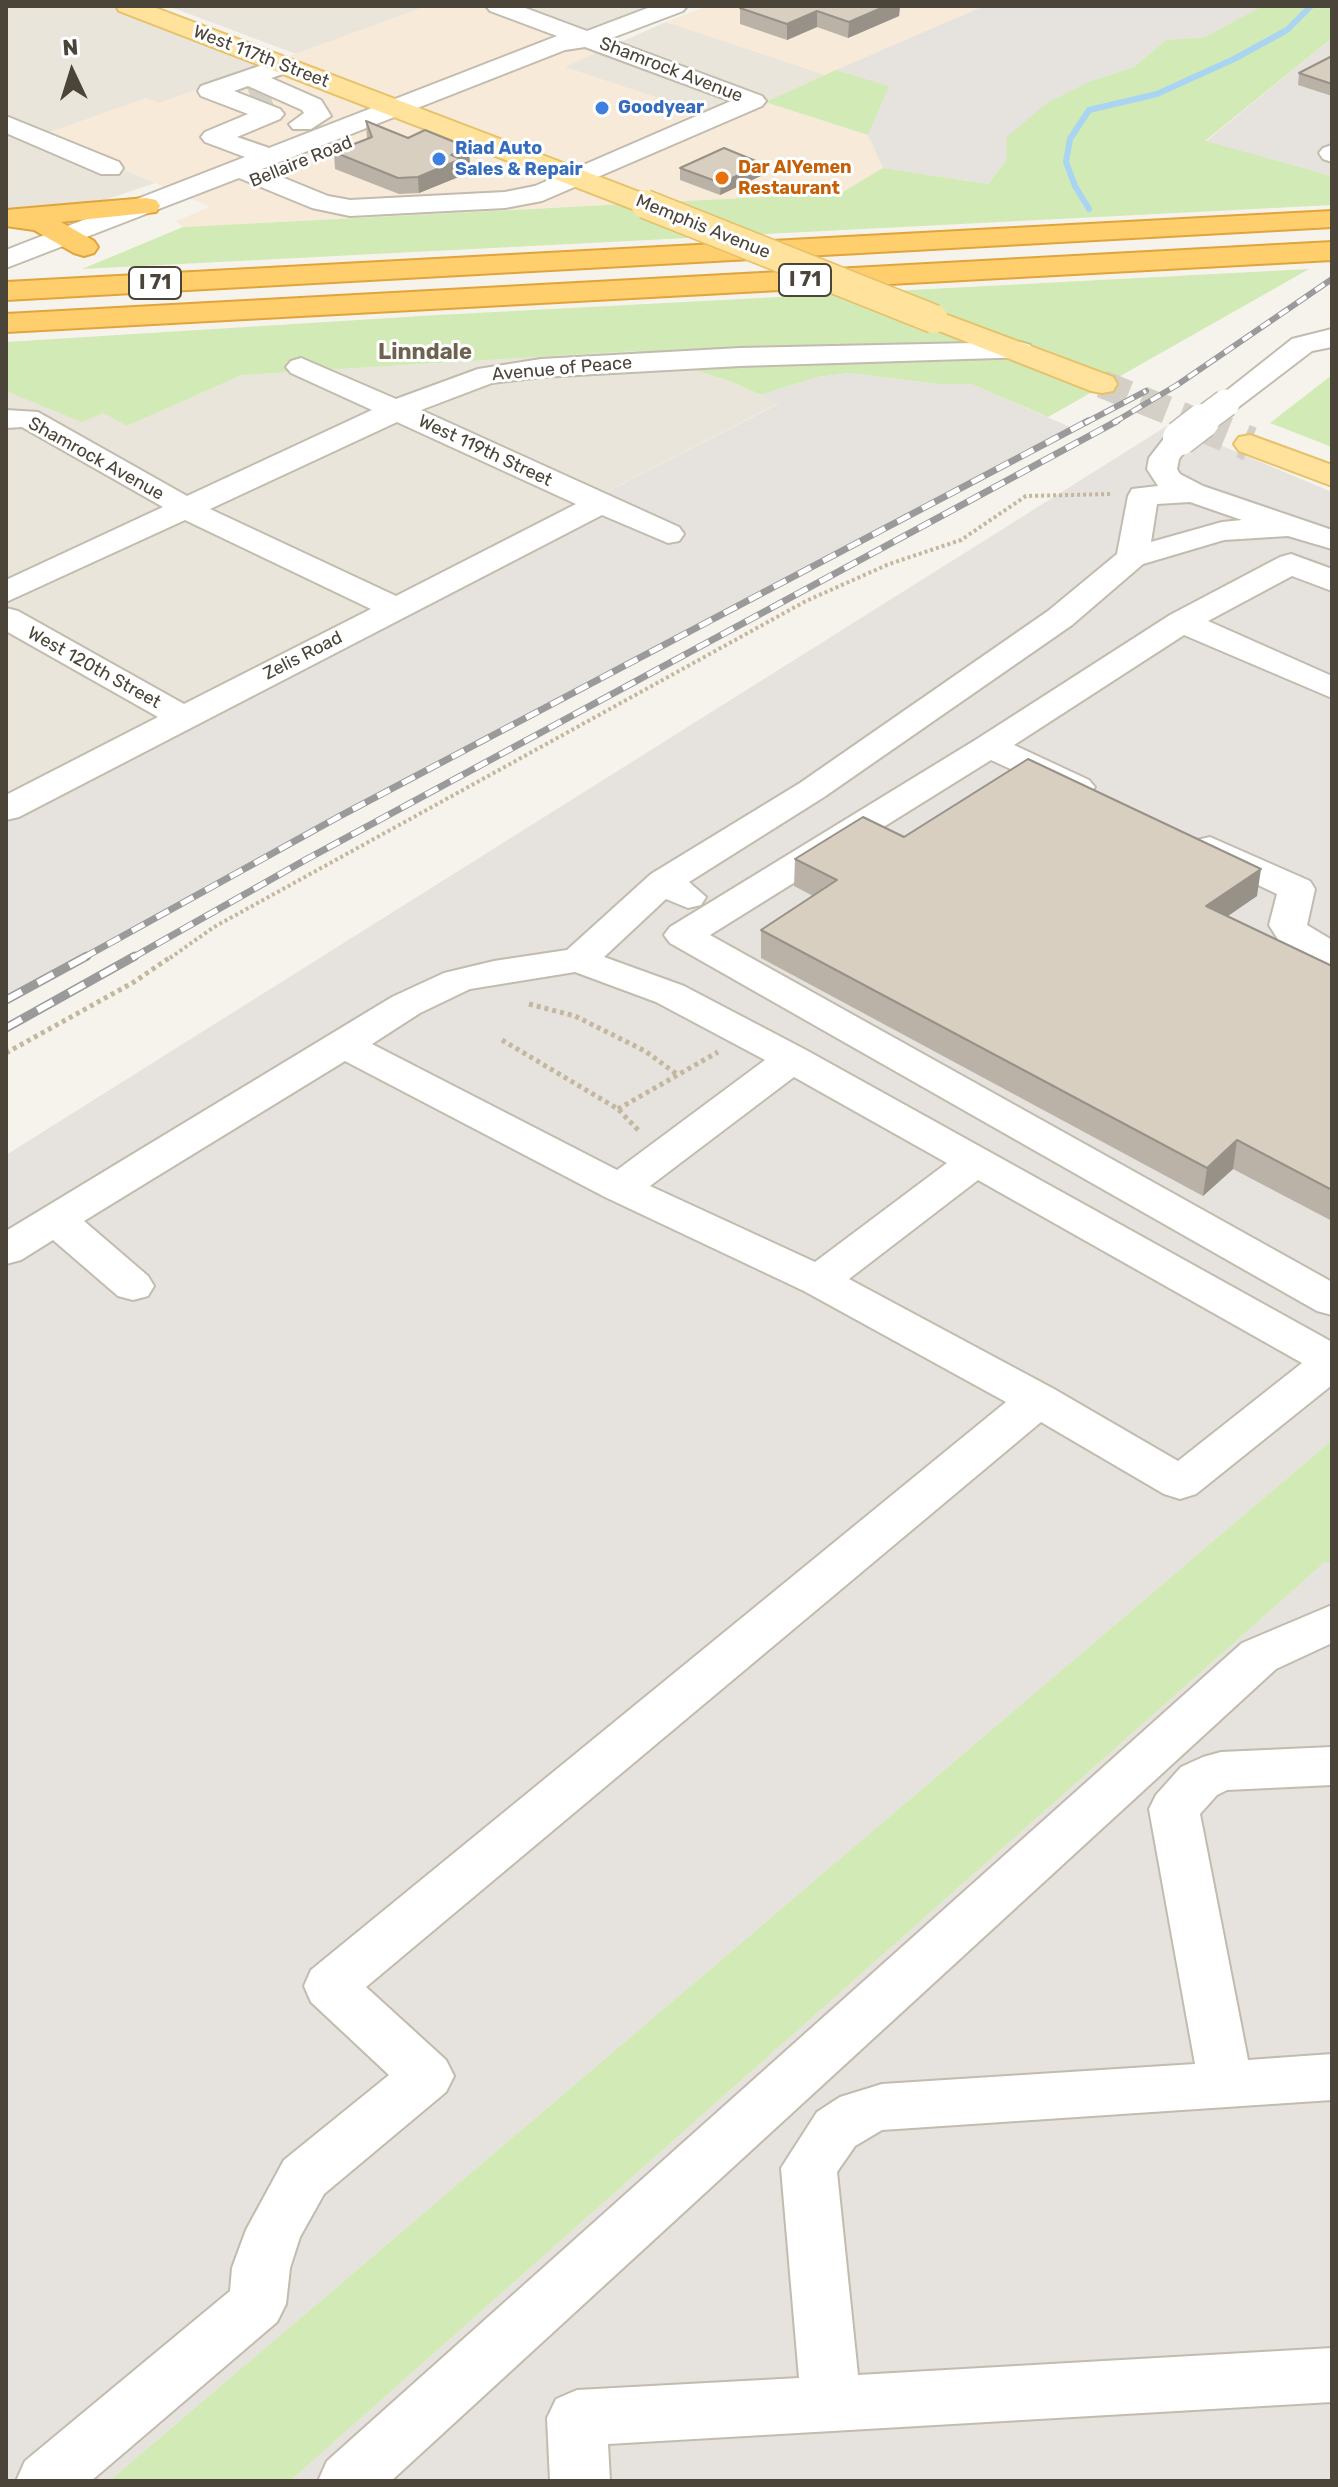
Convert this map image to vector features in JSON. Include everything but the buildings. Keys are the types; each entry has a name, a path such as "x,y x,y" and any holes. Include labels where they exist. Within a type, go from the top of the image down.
{"highway":[{"path":"8,218 146,206"},
{"path":"8,218 41,222 76,241"},
{"name":"I 71","path":"6,291 1332,219"},
{"name":"I 71","path":"6,323 1332,251"},
{"path":"6,278 304,275"},
{"path":"6,332 277,309"}],"main road":[{"name":"West 117th Street","path":"128,6 263,95 330,84 405,112"},
{"name":"Memphis Avenue","path":"405,112 1102,384"},
{"path":"1250,444 1332,476"}],"street":[{"path":"498,6 588,39"},
{"name":"Bellaire Road","path":"6,260 76,241 405,112 586,50 588,39 675,6"},
{"name":"Shamrock Avenue","path":"576,178 753,101 588,39"},
{"path":"328,133 302,124 263,95 214,137 257,168 321,202 362,208 520,198 542,193 576,178"},
{"name":"Bellaire Road","path":"6,278 146,206 257,168 328,133 405,112"},
{"path":"6,124 110,168"},
{"path":"1332,338 1302,345 1180,438 1164,458 1162,469 1169,480 1192,493 1332,540"},
{"name":"Avenue of Peace","path":"6,592 397,410 464,382 529,369 767,356 1020,351"},
{"name":"West 119th Street","path":"301,367 668,534"},
{"name":"Shamrock Avenue","path":"6,419 27,418 185,508 396,608"},
{"path":"1132,557 1143,496 1192,493"},
{"name":"Zelis Road","path":"6,809 600,504"},
{"path":"578,960 664,882 812,790 1060,618 1132,557 1222,531 1290,526"},
{"path":"1332,581 1291,564 1182,622 989,746 683,935 1332,1301"},
{"name":"West 120th Street","path":"6,618 182,717"},
{"path":"1182,622 1332,688"},
{"path":"989,746 1107,801"},
{"path":"1174,832 1297,889 1288,925 1292,933 1332,955"},
{"path":"664,882 717,914"},
{"path":"6,1250 406,1005 457,981 494,972 578,960 670,994 748,1035 1332,1361 1180,1483 1038,1400 819,1281 620,1188 344,1045"},
{"path":"620,1188 792,1059"},
{"path":"819,1281 976,1161"},
{"path":"56,1220 133,1286"},
{"path":"46,2481 257,2304 261,2268 274,2230 304,2177 427,2076 330,1986 1038,1400"},
{"path":"348,2481 1259,1656 1332,1623"},
{"path":"1226,2085 1174,1809 1199,1781 1221,1771 1332,1766"},
{"path":"831,2404 809,2168 836,2129 859,2114 882,2107 1332,2077"},
{"path":"580,2481 577,2418 1332,2375"}],"path":[{"path":"6,1053 134,982 214,927 806,601 889,564 961,540 1026,496 1096,493 1143,496"},
{"path":"529,1004 575,1016 645,1051 678,1075"},
{"path":"618,1109 748,1035"},
{"path":"502,1040 618,1109 662,1157"}],"shaded area":[{"path":"6,6 111,6 262,66 160,103 46,135 155,183 99,202 6,208"},
{"path":"168,6 427,6 296,54"},
{"path":"427,6 490,6 604,49 565,67 724,120 765,102 868,135 883,168 841,193 183,227 176,221 210,207 44,134 146,98 161,103"},
{"path":"490,6 668,6 581,40"},
{"path":"707,6 984,6 826,75 666,22"},
{"path":"984,6 1262,6 1205,37 1166,40 1134,67 1091,81 1006,161 988,184 883,168 868,135 888,86 836,70"},
{"path":"666,22 826,75 724,120 564,67"},
{"path":"1332,38 1332,176 1205,142"},
{"path":"636,351 729,381 779,403 6,801 6,391 103,413 127,426 242,375"},
{"path":"849,373 939,384 971,384 1070,427 6,996 6,801 778,404 761,395 817,377"},
{"path":"1170,424 1332,492 1332,1440 109,2481 6,2481 6,1155"},
{"path":"1325,1562 1332,1562 1332,2481 290,2481"}],"green space":[{"path":"1262,6 1332,6 1332,38 1205,141 1332,176 1332,205 82,269 183,227 841,193 883,168 988,184 1006,161 1007,137 1047,103 1091,81 1134,67 1166,40 1205,37"},
{"path":"836,70 889,86 868,135 765,102"},
{"path":"1309,269 1048,417 971,384 939,384 849,373 817,377 761,395 729,381 636,351 242,375 127,426 103,413 82,422 6,391 6,342 438,315"},
{"path":"1332,375 1332,447 1270,423"},
{"path":"1332,1440 1332,1562 1325,1562 290,2481 109,2481"}],"waterway":[{"path":"1089,209 1075,186 1066,162 1070,139 1089,110 1157,94 1234,59 1287,30 1311,6"}],"tunnel":[{"path":"252,100 269,93"},
{"path":"1102,384 1199,423"},
{"path":"1194,421 1250,444"}],"railway":[{"path":"1113,423 1177,385 1332,279"},
{"path":"1085,423 1146,391"},
{"path":"83,958 340,816 1088,421"},
{"path":"132,958 307,859 1117,421"},
{"path":"6,1000 87,956"},
{"path":"6,1028 135,956"}],"place":[{"name":"Goodyear","path":"602,108"},
{"name":"Riad Auto Sales & Repair","path":"439,159"},
{"name":"Dar AlYemen Restaurant","path":"722,178"}],"district":[{"name":"Linndale","path":"425,353"}]}
